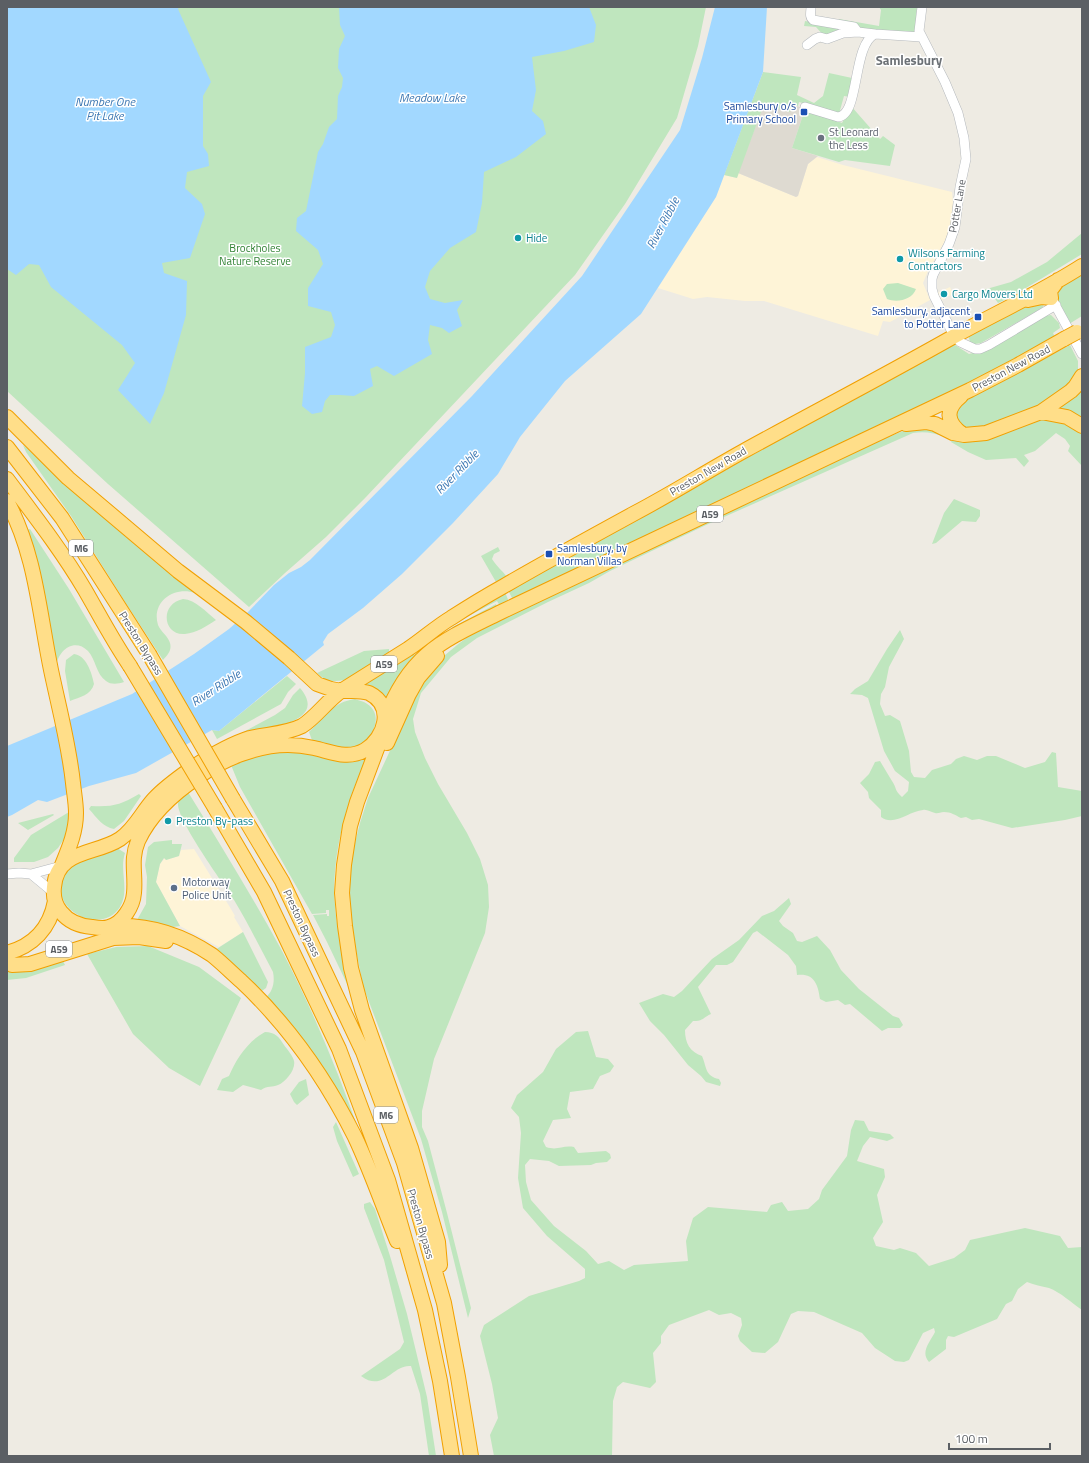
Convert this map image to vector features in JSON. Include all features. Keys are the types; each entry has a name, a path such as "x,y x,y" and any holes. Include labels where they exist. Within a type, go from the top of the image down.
{"highway":[{"name":"Preston New Road","path":"61,866 85,852 110,845 122,838 132,829 156,797 196,765 214,754 250,738 283,732 299,727 309,721 328,702 342,691 411,647 448,619 505,585 740,453 917,358 1082,266"},
{"path":"1053,302 1050,291 1058,280"},
{"path":"1022,300 1042,298 1053,302"},
{"name":"Preston New Road","path":"385,723 399,688 413,668 422,658 444,641 468,628 970,390 1018,365 1079,330"},
{"path":"885,430 910,423 926,422 935,424 953,433 964,435 986,433 1041,412 1071,391 1082,376"},
{"path":"964,435 951,424 949,411 958,399 970,390"},
{"path":"1041,412 1067,417 1082,426"},
{"path":"7,418 68,478 178,571 224,604 284,653 311,679 321,686 342,691 360,691 372,695 380,704 385,713 385,723 377,751 350,826 344,865 342,893 345,926 351,968 362,1010 411,1148 438,1242 444,1303"},
{"name":"Preston Bypass","path":"7,447 62,518 149,654 282,881 363,1052 404,1163 444,1303 471,1456"},
{"name":"Preston Bypass","path":"7,479 50,535 85,590 114,642 130,666 264,892 339,1049 388,1180 425,1310 440,1381 452,1456"},
{"path":"7,501 22,534 31,560 55,688 68,744 72,774 76,805 76,822 71,845 55,880 54,897 61,912 77,924 91,927 141,926 169,933 212,956 269,1009 303,1051 331,1093 355,1137 376,1185 425,1310"},
{"path":"358,802 375,770 409,694 418,678 437,656 468,628"},
{"path":"111,926 124,916 132,901 134,894 133,858 136,846 144,830 166,803 199,776 232,758 268,747 290,745 315,748 341,755 356,754 372,744 380,734 385,723"},
{"name":"A59","path":"9,961 22,948 40,935 49,921 54,897"},
{"name":"A59","path":"9,961 87,939 111,926"},
{"path":"9,961 30,964 113,938 139,936 173,943 233,974"}],"street":[{"path":"811,7 810,14 813,20 854,27 858,32"},
{"name":"Potter Lane","path":"922,7 919,31 945,82 958,113 964,138 966,159 960,187 955,227 949,244 932,279 934,296 955,336 964,345 975,349 980,349 989,345 1053,302"},
{"path":"807,45 820,37 827,39 838,34 858,32 921,37"},
{"path":"805,106 838,117 846,113 852,98 865,44 870,36 875,34"},
{"path":"1053,302 1082,354"},
{"path":"7,874 31,874 61,866"},
{"path":"31,874 54,897"}],"shaded area":[{"path":"764,104 789,112 792,104 805,109 792,148 818,156 808,164 798,196 796,197 738,173"},
{"path":"817,157 843,165 952,192 952,218 949,234 928,271 923,283 930,300 890,322 883,321 878,336 764,301 745,301 707,297 693,299 658,288 716,197 724,175 737,178 738,173 796,197 808,164"},
{"path":"950,287 953,294 940,301 937,293"},
{"path":"194,849 231,909 243,932 219,947 180,926 156,882 160,864 165,858 166,860 179,856 181,850"}],"green space":[{"name":"Brockholes Nature Reserve","path":"7,7 706,7 698,46 677,118 625,204 575,275 366,497 326,537 249,607 108,484 7,391"},
{"path":"879,7 917,7 915,33 860,29 839,22 839,19 879,26 881,10"},
{"path":"805,21 840,28 839,31 824,36 816,27 804,26"},
{"path":"763,72 801,77 797,95 814,103 823,96 829,73 852,78 850,97 844,96 839,114 799,102 798,106 792,104 790,112 764,104 737,178 724,175"},
{"path":"851,106 880,139 883,136 895,145 890,166 845,160 839,162 792,148 805,109 842,123"},
{"path":"1082,233 1082,254 1011,297 998,303 993,296 987,295 983,290 1011,282 1047,262"},
{"path":"1082,272 1082,316 1069,324 1055,294 1058,290"},
{"path":"898,283 916,289 911,296 904,300 895,301 887,299 883,289 887,284"},
{"path":"1039,300 1045,303 1042,308 981,343 975,344 970,342 968,335 982,326 996,322"},
{"path":"1051,315 1059,323 1060,328 1053,333 1056,339 1018,360 513,600 508,590 952,343 969,354 992,348 1044,316"},
{"path":"1070,345 1078,361 1078,375 1074,381 1047,403 989,427 963,428 957,424 956,406"},
{"path":"1082,385 1082,421 1054,408"},
{"path":"1048,413 1082,431 1082,466 1068,451 1070,446 1065,439 1056,433 1035,451 1024,455 1029,461 1024,467 1016,458 986,460 951,442 953,438"},
{"path":"922,425 945,437 937,434 922,432 913,433 706,525 610,571 589,583 477,638 451,657 421,693 413,719 415,732 425,758 438,784 467,833 480,859 488,885 489,907 485,933 434,1059 422,1111 422,1127 428,1141 471,1308 468,1318 442,1212 421,1139 363,986 351,924 349,898 349,866 368,798 422,682 438,661 477,630 876,442 913,427"},
{"path":"23,445 125,536 195,593 187,591 172,594 161,603 158,609 158,625 170,643 169,652 163,660 71,516 26,452"},
{"path":"954,499 980,510 980,516 976,522 962,521 936,543 932,544 944,513"},
{"path":"30,529 69,589 124,682 115,684 106,681 100,675 93,658 88,651 77,645 63,651 59,656 56,668 26,530"},
{"path":"498,547 500,551 494,554 492,559 507,577 496,582 481,556"},
{"path":"505,592 509,602 500,606 497,601 461,620"},
{"path":"183,599 197,604 216,620 201,629 185,634 172,630 168,625 167,613 175,602"},
{"path":"496,604 497,607 466,622 386,703 361,685 412,651 414,655 453,627"},
{"path":"900,630 904,639 889,667 885,687 881,694 880,704 885,716 890,715 900,721 909,751 911,772 914,777 925,778 932,770 951,764 956,759 964,756 977,760 987,756 996,756 1025,768 1045,762 1052,752 1056,753 1058,787 1082,791 1082,816 1012,828 979,819 972,820 966,817 961,818 949,813 936,813 926,810 918,811 891,820 886,820 881,817 881,810 869,798 868,792 860,783 869,774 875,762 880,761 894,783 899,795 902,797 908,791 909,782 895,771 884,751 868,698 862,695 850,694 868,681"},
{"path":"389,649 389,654 359,674 350,678 333,681 324,679 317,673 364,651"},
{"path":"74,654 82,658 88,665 94,684 93,688 88,693 70,701 65,671 66,660"},
{"path":"287,676 296,684 288,692 281,704 217,739 212,730 219,731"},
{"path":"300,688 307,699 307,708 302,715 294,721 247,734 219,745 275,715 285,708 293,695"},
{"path":"355,699 364,702 371,707 375,713 375,726 368,739 362,744 350,748 334,748 313,743 309,732 324,716 341,703"},
{"path":"273,751 367,754 345,815 335,866 334,892 336,915 340,946 349,986 313,915 327,914 327,916 329,916 329,910 326,910 326,913 312,914 240,787 231,765 247,758"},
{"path":"188,792 259,909 281,949 324,1040 360,1134 265,998 270,993 273,986 273,972 234,900 184,823 179,811 178,803"},
{"path":"139,794 141,796 124,821 114,829 103,824 89,809 91,806 105,806 127,801"},
{"path":"69,812 66,836 58,848 48,857 34,862 14,862 14,858 31,835"},
{"path":"54,815 28,830 18,823"},
{"path":"172,840 172,844 182,844 179,856 166,860 164,858 160,864 156,882 180,926 173,927 151,921 137,920 146,904 147,877 145,865 148,847 154,842"},
{"path":"117,848 125,853 123,860 124,894 120,907 112,915 103,919 82,917 73,912 61,895 61,884 66,873 72,866 83,859"},
{"path":"789,898 791,904 779,921 783,926 793,933 797,941 802,942 817,936 830,950 841,970 859,989 893,1016 899,1018 903,1025 900,1028 888,1028 882,1031 850,1004 845,1005 838,1000 826,1002 820,999 818,989 814,981 807,976 797,975 796,966 788,955 757,931 753,933 733,962 727,965 716,965 698,987 711,1014 701,1020 693,1021 685,1030 685,1035 687,1043 691,1049 702,1056 709,1074 714,1078 719,1079 721,1083 720,1086 706,1082 688,1065 664,1035 650,1021 639,1003 663,994 674,997 682,991 712,959 739,940 762,916 774,911"},
{"path":"243,932 268,982 266,988 259,993 215,950"},
{"path":"148,946 199,967 241,998 200,1086 169,1068 133,1034 87,954 116,947"},
{"path":"62,959 65,965 26,978 7,980 7,970"},
{"path":"588,1031 596,1057 608,1059 614,1066 610,1072 600,1076 593,1089 570,1092 567,1109 571,1118 553,1120 543,1141 546,1147 574,1147 578,1153 606,1151 610,1154 611,1158 607,1162 591,1165 559,1166 549,1161 530,1159 525,1165 526,1182 531,1200 554,1226 586,1251 598,1264 609,1261 624,1270 634,1265 688,1261 686,1241 693,1218 708,1207 767,1212 771,1205 782,1202 788,1211 808,1209 819,1199 822,1190 847,1156 851,1130 855,1120 864,1121 869,1131 890,1134 894,1138 887,1141 870,1137 863,1146 857,1161 884,1169 885,1177 877,1195 883,1222 873,1238 876,1246 894,1250 900,1248 916,1253 929,1266 954,1258 965,1250 970,1240 1025,1228 1060,1236 1068,1248 1082,1247 1082,1310 1053,1290 1027,1282 1018,1289 1012,1301 1006,1304 997,1319 954,1337 948,1336 946,1340 946,1349 929,1362 925,1354 935,1332 934,1328 923,1333 909,1360 904,1362 895,1361 875,1348 862,1333 814,1312 798,1311 791,1314 778,1342 765,1353 752,1352 740,1341 738,1336 742,1325 741,1318 731,1313 719,1315 709,1310 669,1325 661,1336 661,1343 653,1353 656,1382 650,1388 623,1382 617,1387 613,1401 612,1456 494,1456 490,1435 498,1418 492,1384 480,1336 484,1325 529,1296 585,1278 585,1269 547,1236 523,1208 518,1178 521,1133 519,1117 511,1108 517,1095 543,1072 556,1049 576,1032"},
{"path":"265,1032 271,1033 280,1040 294,1061 292,1071 287,1078 278,1085 261,1090 243,1085 233,1092 217,1090 222,1079 229,1076 243,1051 253,1040"},
{"path":"306,1079 309,1095 297,1105 290,1094 299,1082"},
{"path":"336,1122 359,1174 353,1177 337,1141 333,1127"},
{"path":"370,1202 375,1209 407,1314 427,1397 436,1456 429,1456 420,1394 411,1366 398,1369 382,1380 369,1380 361,1376 400,1349 404,1342 384,1260 364,1208 364,1204"}],"water":[{"name":"Number One Pit Lake","path":"7,7 179,7 178,9 211,82 203,96 203,146 208,154 209,166 187,172 185,188 202,204 205,214 190,258 162,263 164,273 187,281 186,315 164,393 150,424 118,390 135,363 122,345 51,287 39,265 29,264 16,275 7,269"},
{"name":"Meadow Lake","path":"339,7 589,7 596,25 594,42 564,51 532,57 536,90 532,111 543,121 546,134 516,157 484,172 482,203 476,232 450,248 430,271 425,287 430,299 445,303 463,300 457,310 462,326 449,333 442,328 430,325 428,340 432,354 394,376 377,366 370,369 373,386 354,396 330,395 325,401 322,412 312,414 302,406 305,373 305,347 331,337 335,325 331,312 308,306 308,288 323,264 318,250 296,231 297,218 306,211 318,152 323,144 329,127 337,119 338,96 342,87 343,78 338,68 339,49 345,36 340,25"},
{"name":"River Ribble","path":"715,7 767,7 763,72 716,197 641,314 565,381 520,437 498,474 453,523 402,574 363,608 328,634 323,642 324,645 219,731 212,730 136,773 89,786 47,802 38,800 7,817 7,746 132,694 194,654 229,629 274,585 289,573 301,567 310,560 472,396 582,276 680,130 702,58"}],"place":[{"name":"Samlesbury o/s Primary School","path":"804,112"},
{"name":"St Leonard the Less","path":"821,138"},
{"name":"Hide","path":"518,238"},
{"name":"Wilsons Farming Contractors","path":"900,259"},
{"name":"Cargo Movers Ltd","path":"944,294"},
{"name":"Samlesbury, adjacent to Potter Lane","path":"978,317"},
{"name":"Samlesbury, by Norman Villas","path":"549,554"},
{"name":"Preston By-pass","path":"168,821"},
{"name":"Motorway Police Unit","path":"174,888"}],"district":[{"name":"Samlesbury","path":"909,60"}]}
